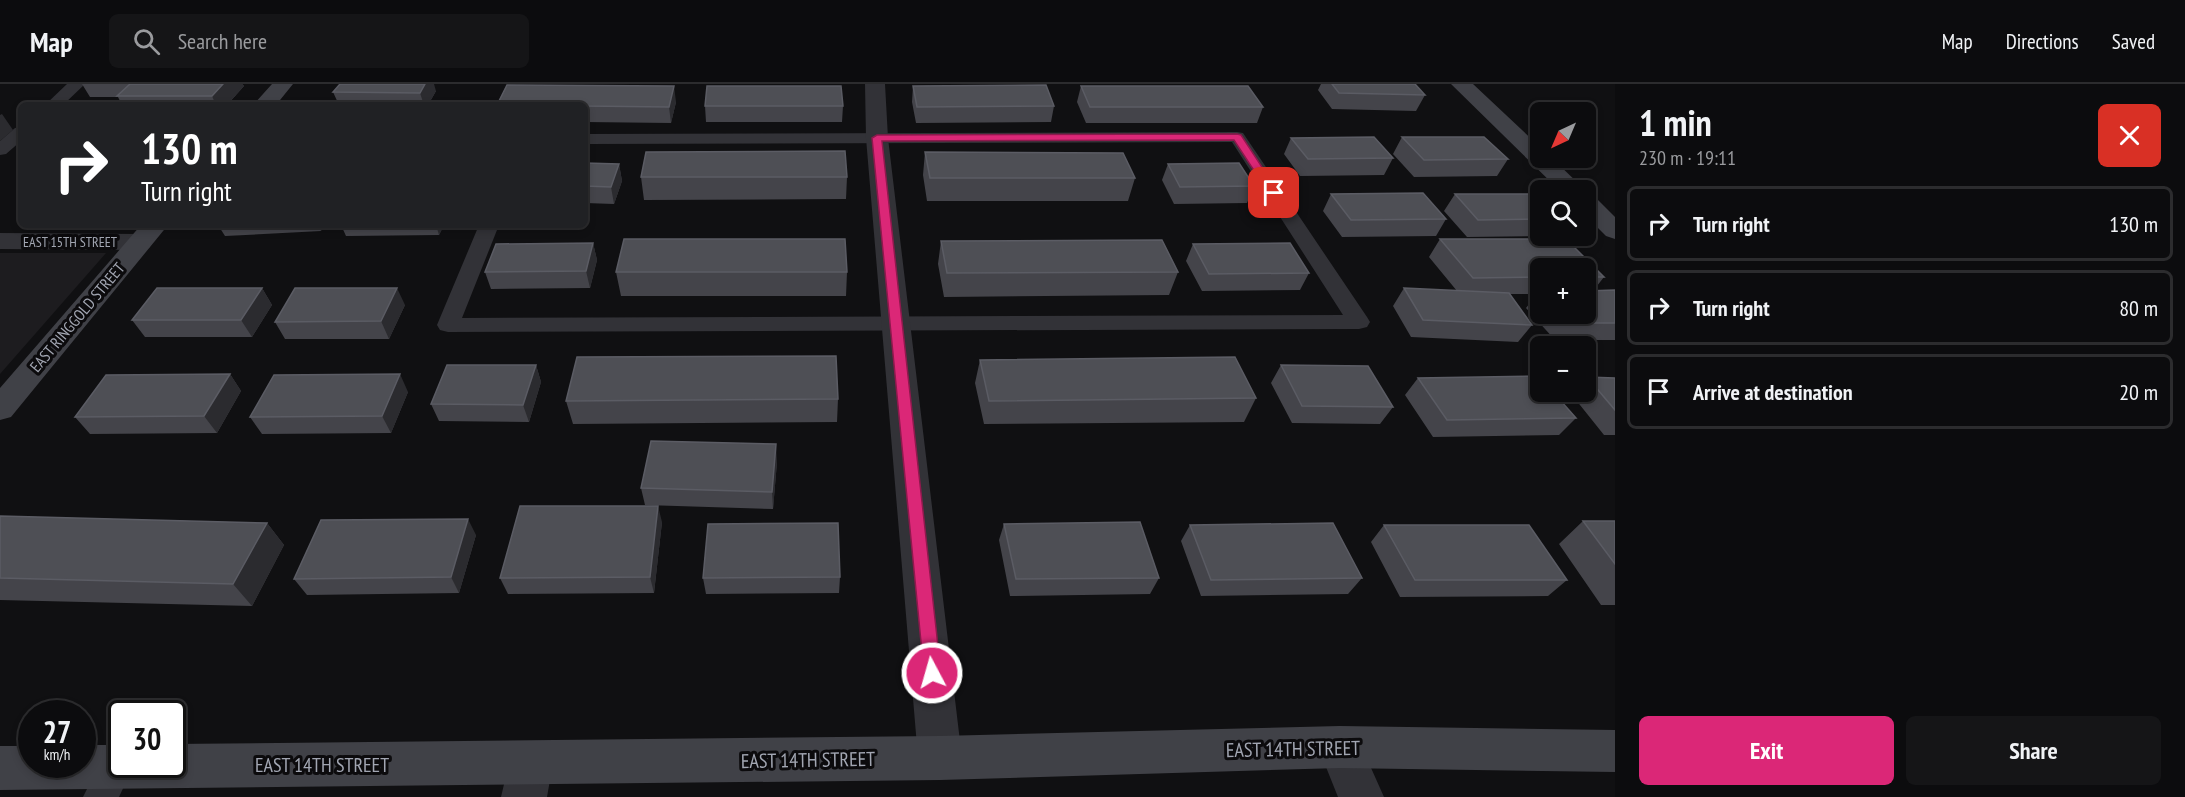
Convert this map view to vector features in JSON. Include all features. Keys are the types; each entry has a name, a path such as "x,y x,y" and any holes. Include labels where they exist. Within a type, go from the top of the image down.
{"street":[{"path":"267,102 284,84"},
{"path":"875,84 877,138 940,758"},
{"path":"1461,84 1562,180"},
{"path":"1596,212 1615,231"},
{"name":"EAST 15TH STREET","path":"0,241 148,233"},
{"name":"EAST RINGGOLD STREET","path":"0,409 148,233"},
{"path":"1340,747 1361,797"},
{"name":"EAST 14TH STREET","path":"0,768 108,782 527,780 940,758 1340,747 1615,751"}],"lane":[{"path":"56,102 77,84"},
{"path":"0,150 18,135"},
{"path":"488,228 448,325 1359,322 1237,137 588,139"}],"shaded area":[{"path":"0,253 106,253 0,374"}],"building":[{"path":"130,84 223,84 212,96 117,96"},
{"path":"340,84 425,84 420,93 333,92"},
{"path":"1332,84 1415,84 1425,95 1339,93"},
{"path":"507,85 674,86 669,107 588,106 588,102 498,102"},
{"path":"1046,85 1054,106 917,107 913,86"},
{"path":"707,86 841,86 843,106 705,106"},
{"path":"1081,86 1248,86 1263,107 1090,107"},
{"path":"1374,137 1393,158 1308,159 1291,138"},
{"path":"1402,137 1484,137 1508,159 1424,160"},
{"path":"845,151 847,177 641,177 646,152"},
{"path":"925,152 1123,153 1135,178 930,178"},
{"path":"588,163 619,164 611,187 588,186"},
{"path":"1239,163 1254,186 1180,187 1168,164"},
{"path":"1423,193 1446,219 1351,220 1331,194"},
{"path":"1455,194 1530,194 1530,219 1478,220"},
{"path":"624,239 845,239 847,272 616,272"},
{"path":"1440,239 1530,239 1530,246 1573,246 1585,258 1530,258 1530,277 1473,278"},
{"path":"1162,240 1178,272 947,273 941,241"},
{"path":"593,243 586,271 485,272 496,244"},
{"path":"1290,243 1309,273 1209,274 1193,244"},
{"path":"1596,269 1604,277 1596,277"},
{"path":"157,288 262,288 241,320 132,320"},
{"path":"295,288 397,288 381,321 275,322"},
{"path":"1404,288 1509,293 1532,325 1423,320"},
{"path":"1615,290 1615,323 1596,323 1596,291"},
{"path":"836,356 838,399 566,401 577,357"},
{"path":"1235,357 1256,398 989,401 980,360"},
{"path":"447,365 536,365 523,405 431,404"},
{"path":"1281,365 1368,366 1393,407 1302,406"},
{"path":"230,374 204,416 75,417 106,375"},
{"path":"400,374 382,416 250,417 274,375"},
{"path":"1530,376 1530,402 1562,402 1576,418 1447,420 1418,378"},
{"path":"1596,377 1615,378 1615,410 1596,388"},
{"path":"651,441 776,444 772,492 641,488"},
{"path":"520,506 658,506 650,577 500,578"},
{"path":"0,516 267,523 233,584 0,578"},
{"path":"468,519 451,577 294,579 321,520"},
{"path":"1583,521 1615,521 1615,564"},
{"path":"1140,522 1159,578 1016,579 1004,524"},
{"path":"838,523 840,577 703,578 708,524"},
{"path":"1333,523 1362,578 1211,580 1190,525"},
{"path":"1384,525 1529,525 1567,580 1415,580"}],"route":[{"path":"932,673 877,138 1237,137 1274,193"}]}
